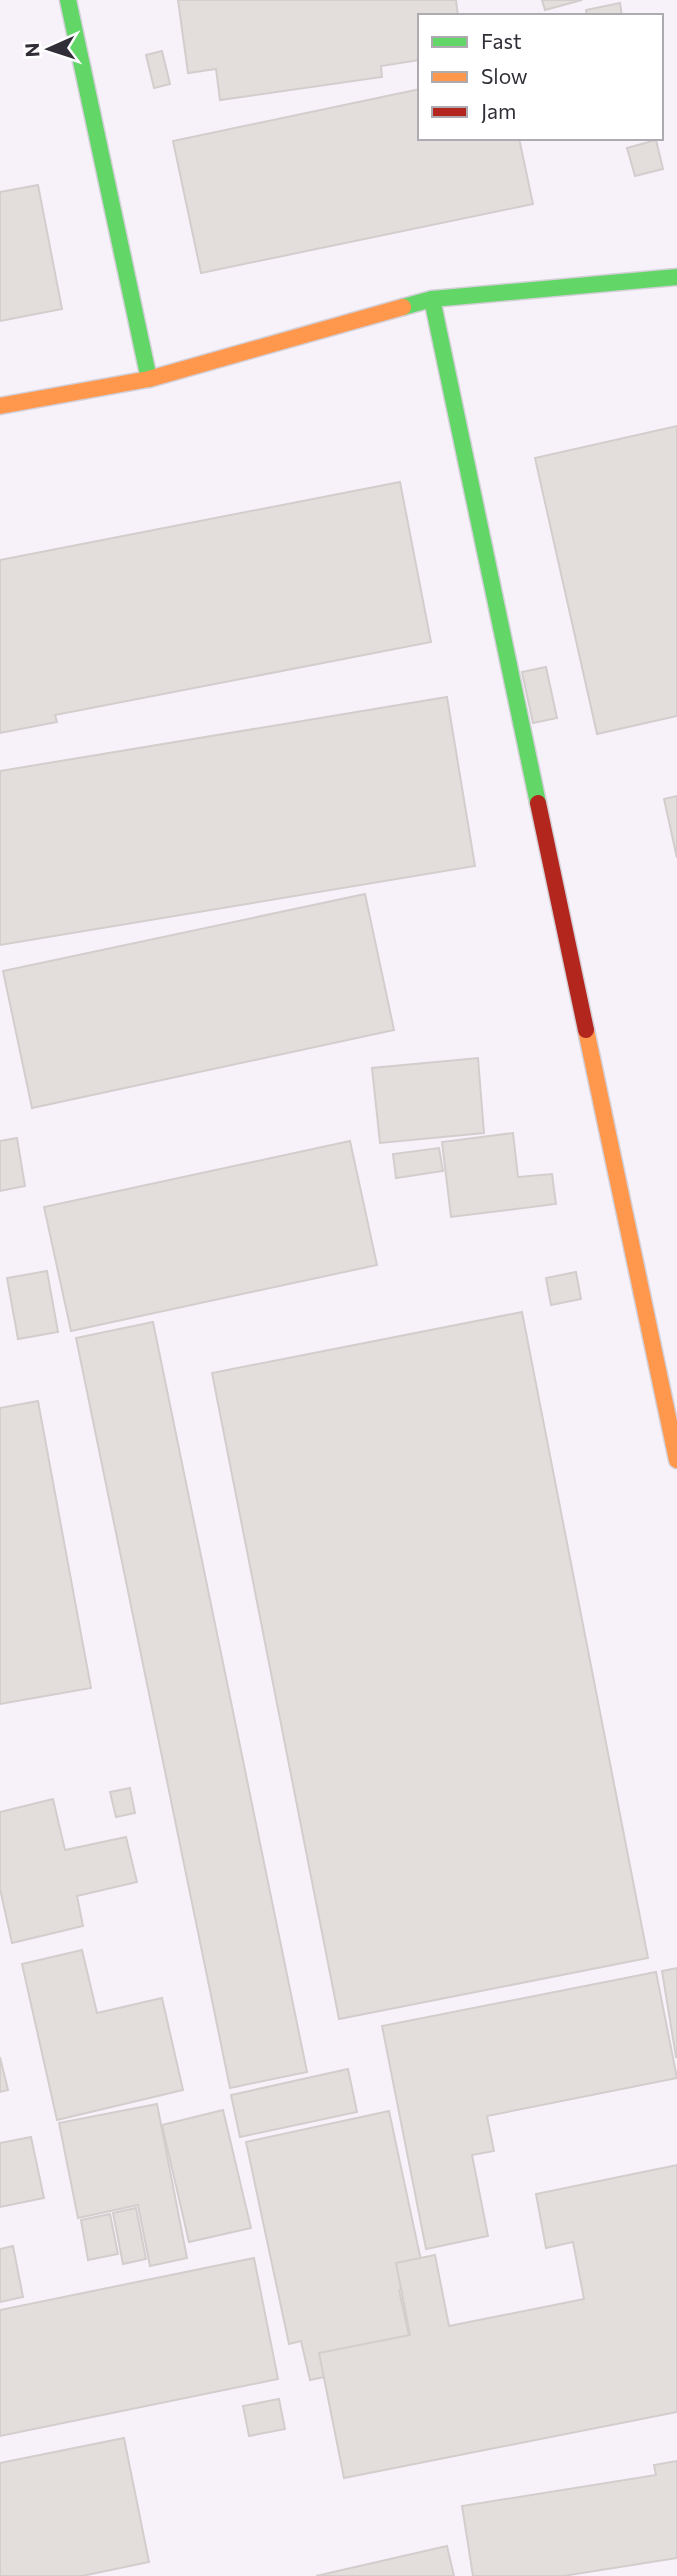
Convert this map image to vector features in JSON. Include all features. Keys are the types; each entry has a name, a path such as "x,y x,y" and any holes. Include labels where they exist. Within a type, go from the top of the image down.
{"street":[{"path":"68,0 149,379"},
{"path":"0,406 149,379 432,299 677,277"},
{"path":"432,299 677,1460"}],"building":[{"path":"178,0 456,0 458,14 418,14 418,60 381,66 382,77 220,100 216,69 188,73"},
{"path":"542,0 582,0 545,10"},
{"path":"620,3 622,14 587,14 586,10"},
{"path":"162,51 170,84 154,88 146,55"},
{"path":"418,89 418,140 519,140 533,204 201,273 173,141"},
{"path":"656,140 663,169 635,176 627,148"},
{"path":"38,185 62,309 0,321 0,192"},
{"path":"677,426 677,716 597,734 535,458"},
{"path":"400,482 431,642 55,715 57,722 0,733 0,560"},
{"path":"546,667 557,718 533,723 522,672"},
{"path":"447,697 475,866 0,945 0,771"},
{"path":"677,796 677,858 664,799"},
{"path":"365,894 394,1030 32,1108 3,971"},
{"path":"478,1058 484,1133 380,1143 372,1068"},
{"path":"513,1133 518,1177 552,1174 556,1204 451,1217 442,1142"},
{"path":"17,1138 25,1186 0,1191 0,1141"},
{"path":"350,1141 377,1265 71,1331 44,1207"},
{"path":"439,1148 443,1171 396,1178 393,1154"},
{"path":"47,1271 58,1332 18,1339 7,1278"},
{"path":"576,1272 581,1299 551,1305 546,1278"},
{"path":"522,1312 648,1958 339,2019 212,1373"},
{"path":"153,1322 307,2072 230,2088 76,1338"},
{"path":"38,1401 91,1688 0,1704 0,1408"},
{"path":"130,1788 135,1813 116,1817 110,1792"},
{"path":"53,1799 65,1850 126,1837 137,1882 77,1896 83,1926 12,1943 0,1889 0,1812"},
{"path":"82,1950 97,2013 162,1998 183,2090 57,2120 22,1964"},
{"path":"677,1968 677,2057 676,2057 662,1971"},
{"path":"656,1972 677,2078 487,2116 494,2151 472,2155 488,2236 426,2249 382,2026"},
{"path":"0,2057 8,2090 0,2092"},
{"path":"348,2069 357,2112 240,2137 231,2095"},
{"path":"157,2104 187,2258 150,2266 138,2205 78,2218 59,2123"},
{"path":"223,2110 251,2228 189,2242 162,2125"},
{"path":"389,2111 426,2284 399,2290 414,2358 310,2380 301,2341 289,2344 246,2142"},
{"path":"31,2137 44,2198 0,2207 0,2143"},
{"path":"677,2165 677,2412 344,2478 319,2353 410,2335 396,2263 435,2255 449,2326 584,2299 573,2242 546,2248 536,2194"},
{"path":"136,2208 146,2259 123,2264 113,2213"},
{"path":"110,2214 118,2254 88,2260 81,2220"},
{"path":"13,2246 23,2297 0,2302 0,2249"},
{"path":"254,2258 278,2379 0,2436 0,2310"},
{"path":"279,2399 285,2429 249,2436 243,2406"},
{"path":"124,2438 149,2562 82,2576 0,2576 0,2463"},
{"path":"677,2461 677,2558 563,2576 473,2576 462,2506 656,2475 654,2465"},
{"path":"447,2546 454,2576 316,2576"}],"traffic: fast":[{"path":"68,0 149,379"},
{"path":"403,307 432,299 677,277"},
{"path":"432,299 538,803"}],"traffic: slow":[{"path":"0,406 149,379 403,307"},
{"path":"586,1030 677,1460"}],"traffic: jam":[{"path":"538,803 586,1030"}]}
